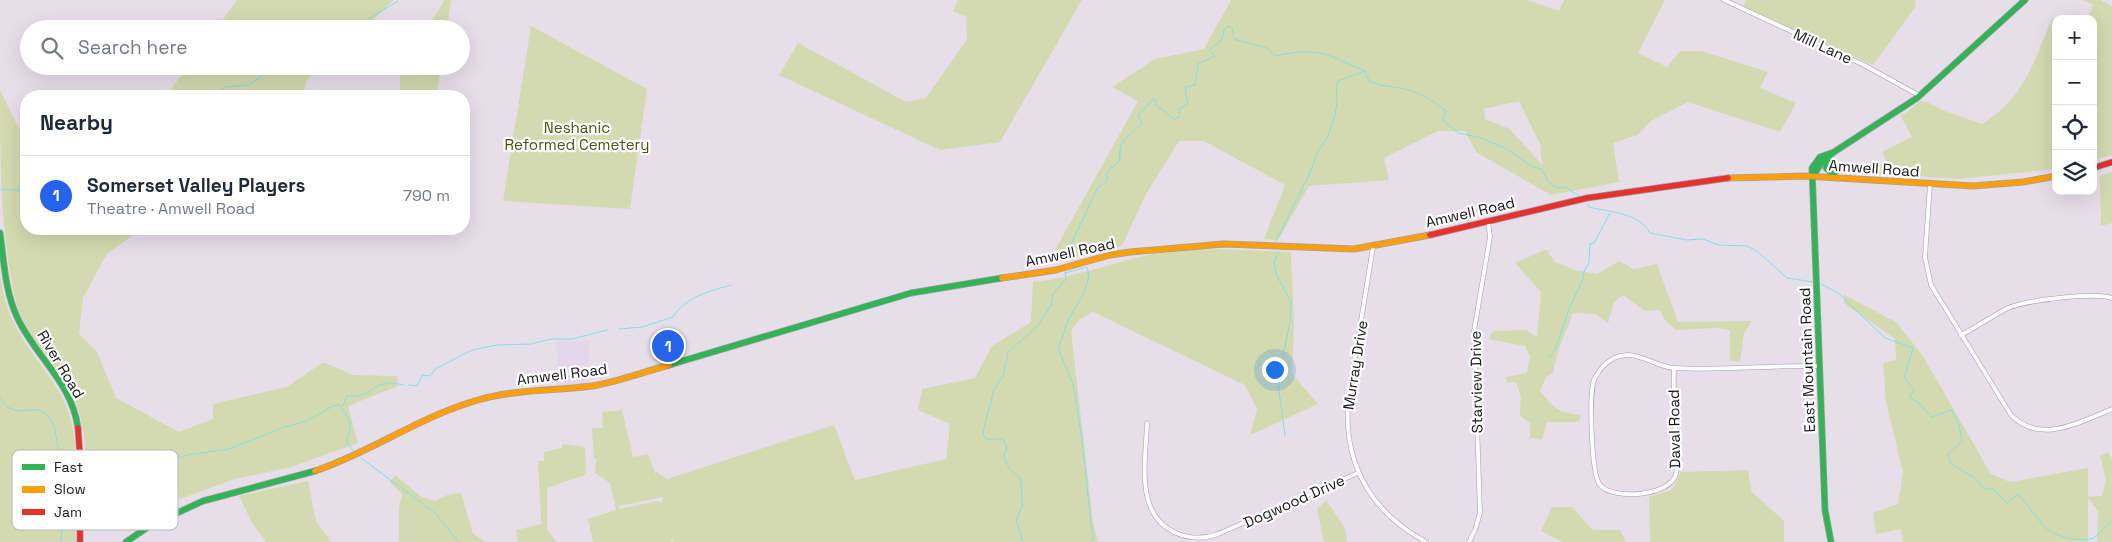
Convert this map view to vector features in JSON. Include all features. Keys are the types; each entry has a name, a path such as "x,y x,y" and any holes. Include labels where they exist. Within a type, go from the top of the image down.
{"main road":[{"name":"East Mountain Road","path":"1831,542 1825,510 1812,168 1814,160 1821,155 1832,154 1920,96 2025,0"},
{"path":"1832,154 1826,168 1830,174 1840,178"},
{"path":"2097,167 2112,162"},
{"name":"Amwell Road","path":"178,511 232,491 286,480 340,463 441,415 483,399 515,392 569,389 607,383 911,293 1056,270 1110,254 1148,249 1224,244 1315,249 1373,247 1587,198 1676,183 1723,178 1813,176 1973,186 2024,182 2052,177"},
{"name":"River Road","path":"0,233 7,286 14,309 24,329 68,394 75,416 80,450"},
{"name":"Amwell Road","path":"126,542 143,530"}],"street":[{"name":"Mill Lane","path":"1724,0 1864,65 1920,96"},
{"path":"1930,184 1925,249 1927,274 1934,291 2005,408 2024,426 2041,431 2057,430 2112,408"},
{"name":"Starview Drive","path":"1469,542 1480,513 1474,332 1490,237 1488,221"},
{"name":"Murray Drive","path":"1373,247 1347,410 1349,440 1358,473 1373,498 1389,517 1426,542"},
{"path":"1961,336 2009,308 2090,295 2112,298"},
{"name":"Daval Road","path":"1674,368 1676,475 1667,487 1652,492 1610,492 1597,480 1594,467 1592,389 1597,373 1609,361 1624,355 1640,356 1674,368 1819,366"},
{"name":"Dogwood Drive","path":"1147,423 1145,487 1148,502 1154,516 1165,527 1187,537 1204,538 1218,534 1358,473"}],"shaded area":[{"path":"590,340 587,384 559,386 556,342"}],"green space":[{"path":"237,0 394,0 373,20 223,20"},
{"path":"442,0 451,0 448,20 432,20 444,1"},
{"path":"958,0 1082,0 1000,142 940,150 779,75 798,43 906,102 926,98 967,39 966,17 953,11"},
{"path":"1231,0 1527,0 1559,11 1564,0 1665,0 1638,53 1667,67 1680,51 1701,51 1768,72 1760,88 1796,103 1780,132 1688,102 1651,121 1638,135 1613,143 1619,182 1551,195 1476,152 1465,131 1438,131 1384,158 1389,180 1309,186 1278,240 1264,239 1285,185 1204,141 1179,141 1146,194 1122,246 1056,263 1054,252 1138,101 1112,87 1155,59 1204,49","holes":["1519,101 1540,144 1542,165 1510,129 1485,119 1484,109"]},
{"path":"1746,0 1915,0 1916,6 1873,65 1743,6"},
{"path":"2083,0 2100,0 2112,6 2112,155 2097,159 2097,15 2089,15 2093,5"},
{"path":"2052,18 2052,169 1957,179 1858,172 1866,163 1873,169 1887,163 1882,152 1912,137 1900,115 1906,113 1920,101 1982,124 2009,102 2026,77 2040,49"},
{"name":"Neshanic Reformed Cemetery","path":"531,26 647,89 630,209 503,201"},
{"path":"181,75 311,75 306,82 304,90 170,90"},
{"path":"400,75 440,75 438,90 400,90"},
{"path":"0,91 20,130 20,235 133,235 107,254 83,298 79,334 97,352 116,398 179,432 213,419 213,404 287,387 323,362 353,375 397,376 398,386 348,406 358,443 291,467 235,479 180,499 178,493 178,450 85,450 80,415 69,389 26,325 16,302 4,224"},
{"path":"2112,172 2112,223 2101,226 2100,176"},
{"path":"1214,249 1291,252 1294,326 1292,374 1318,404 1250,435 1257,409 1245,385 1093,312 1080,319 1071,331 1093,522 1098,542 674,542 672,538 671,542 593,542 588,519 616,510 610,483 595,473 596,459 594,458 592,428 603,428 602,412 622,410 633,457 648,454 658,481 655,471 667,479 834,425 855,480 946,459 950,424 918,410 922,389 975,378 992,346 1031,322 1033,282 1050,280 1168,251","holes":["663,497 662,503 657,501 620,509 619,506"]},
{"path":"1546,249 1555,262 1575,270 1597,274 1619,261 1634,269 1657,264 1678,322 1752,321 1744,333 1740,362 1730,360 1730,330 1717,328 1676,330 1665,320 1660,310 1645,311 1623,295 1614,302 1608,323 1595,314 1573,313 1558,351 1553,373 1546,377 1540,391 1557,409 1581,415 1579,422 1547,422 1542,440 1530,438 1530,423 1520,416 1521,397 1516,382 1507,383 1506,377 1527,373 1530,356 1525,346 1488,339 1493,331 1526,330 1537,337 1541,292 1515,263"},
{"path":"0,275 2,289 13,321 28,347 56,387 67,408 72,424 75,450 12,450 12,530 75,530 76,542 0,542"},
{"path":"1844,295 1896,322 1923,356 1991,474 2010,482 2088,468 2088,497 2102,496 2106,480 2100,456 2108,452 2112,459 2112,542 2097,542 2098,511 2088,498 2088,542 1903,542 1901,529 1876,534 1873,513 1898,504 1903,473 1886,401 1883,363 1896,360 1895,339 1844,303"},
{"path":"562,444 585,447 586,472 585,475 547,488 547,530 557,542 518,542 516,530 541,524 538,461 544,461 544,452 562,448"},
{"path":"1748,470 1751,491 1784,521 1784,542 1650,542 1649,497 1672,490 1681,472"},
{"path":"395,475 420,496 435,501 447,495 461,493 473,534 486,542 399,542 399,508 402,494 390,482"},
{"path":"308,481 316,521 331,542 266,542 252,523 239,496"},
{"path":"1326,500 1345,528 1347,542 1324,542 1317,509"},
{"path":"1552,507 1572,507 1593,530 1620,530 1626,542 1562,542 1541,531"}],"waterway":[{"path":"367,20 398,1"},
{"path":"1066,262 1069,249 1097,189 1107,181 1107,172 1120,160 1121,147 1125,138 1142,123 1138,115 1153,99 1156,100 1156,105 1174,119 1179,117 1179,109 1188,104 1186,87 1195,85 1198,64 1215,56 1209,50 1222,40 1224,30 1228,26 1232,28 1234,39 1267,48 1275,56 1303,52 1322,53 1365,71 1369,81 1407,89 1425,96 1446,111 1443,120 1458,133 1478,137 1507,149 1533,167 1542,169 1548,182 1558,188 1565,187 1579,196"},
{"path":"1276,241 1308,177 1318,152 1327,138 1335,116 1338,81 1365,71"},
{"path":"222,90 225,87 249,85 263,75"},
{"path":"1,189 20,191"},
{"path":"1588,204 1589,207 1632,217 1645,226 1650,233 1687,240 1703,239 1719,245 1747,246 1757,251 1787,278 1813,282"},
{"path":"1549,358 1555,350 1569,309 1583,279 1583,273 1589,263 1590,244 1594,243 1610,213"},
{"path":"1279,252 1274,263 1276,274 1291,302 1290,321 1278,382 1285,436"},
{"path":"1065,273 1087,267 1088,280 1086,287 1069,319 1058,349 1073,384 1082,440 1093,542"},
{"path":"1023,542 1016,521 1022,506 1021,479 1009,468 1004,456 1007,448 1003,439 986,439 983,434 994,390 1003,376 1008,352 1038,326 1051,305 1053,294 1066,279 1065,272"},
{"path":"1821,284 1838,293 1885,338 1913,348 1904,378 1914,389 1910,398 1918,402 1932,417 1952,410 1959,425 1962,441 1948,454 1951,464 1975,478 1984,489 1993,489 2007,503 2018,494 2047,530 2066,538 2084,540 2094,538 2112,521"},
{"path":"619,329 642,327 673,317 684,304 691,300 706,292 731,285"},
{"path":"409,385 417,386 422,375 430,376 435,369 472,350 497,345 531,344 551,339 572,339 607,330"},
{"path":"343,406 347,396 365,394 386,383 403,385"},
{"path":"0,398 7,406 14,410 39,410 45,413 55,429 58,450"},
{"path":"178,458 187,455 229,449 282,428 307,421 333,406 340,405 350,422 350,430 346,441 355,453"},
{"path":"361,458 435,513 459,542"},
{"path":"61,542 62,530"}],"traffic: fast":[{"path":"1813,176 1822,162 1834,152 1917,98 2025,0"},
{"path":"1831,542 1825,510 1812,168 1820,157 1834,152"},
{"path":"1829,158 1826,168 1835,176"},
{"path":"0,233 6,277 14,309 26,333 69,397 78,428"},
{"path":"669,365 911,293 1002,278"},
{"path":"178,513 203,501 315,471"},
{"path":"126,542 144,530"}],"traffic: slow":[{"path":"1728,178 1805,176 1973,186 2023,182 2052,177"},
{"path":"1002,278 1056,270 1110,255 1130,252 1224,244 1354,249 1430,235"},
{"path":"315,471 356,454 436,415 478,400 521,392 592,386 669,365"}],"traffic: jam":[{"path":"2097,167 2112,162"},
{"path":"1430,235 1587,198 1728,178"},
{"path":"78,428 80,450"},
{"path":"80,530 80,542"}],"place":[{"name":"Somerset Valley Players","path":"668,346"}]}
